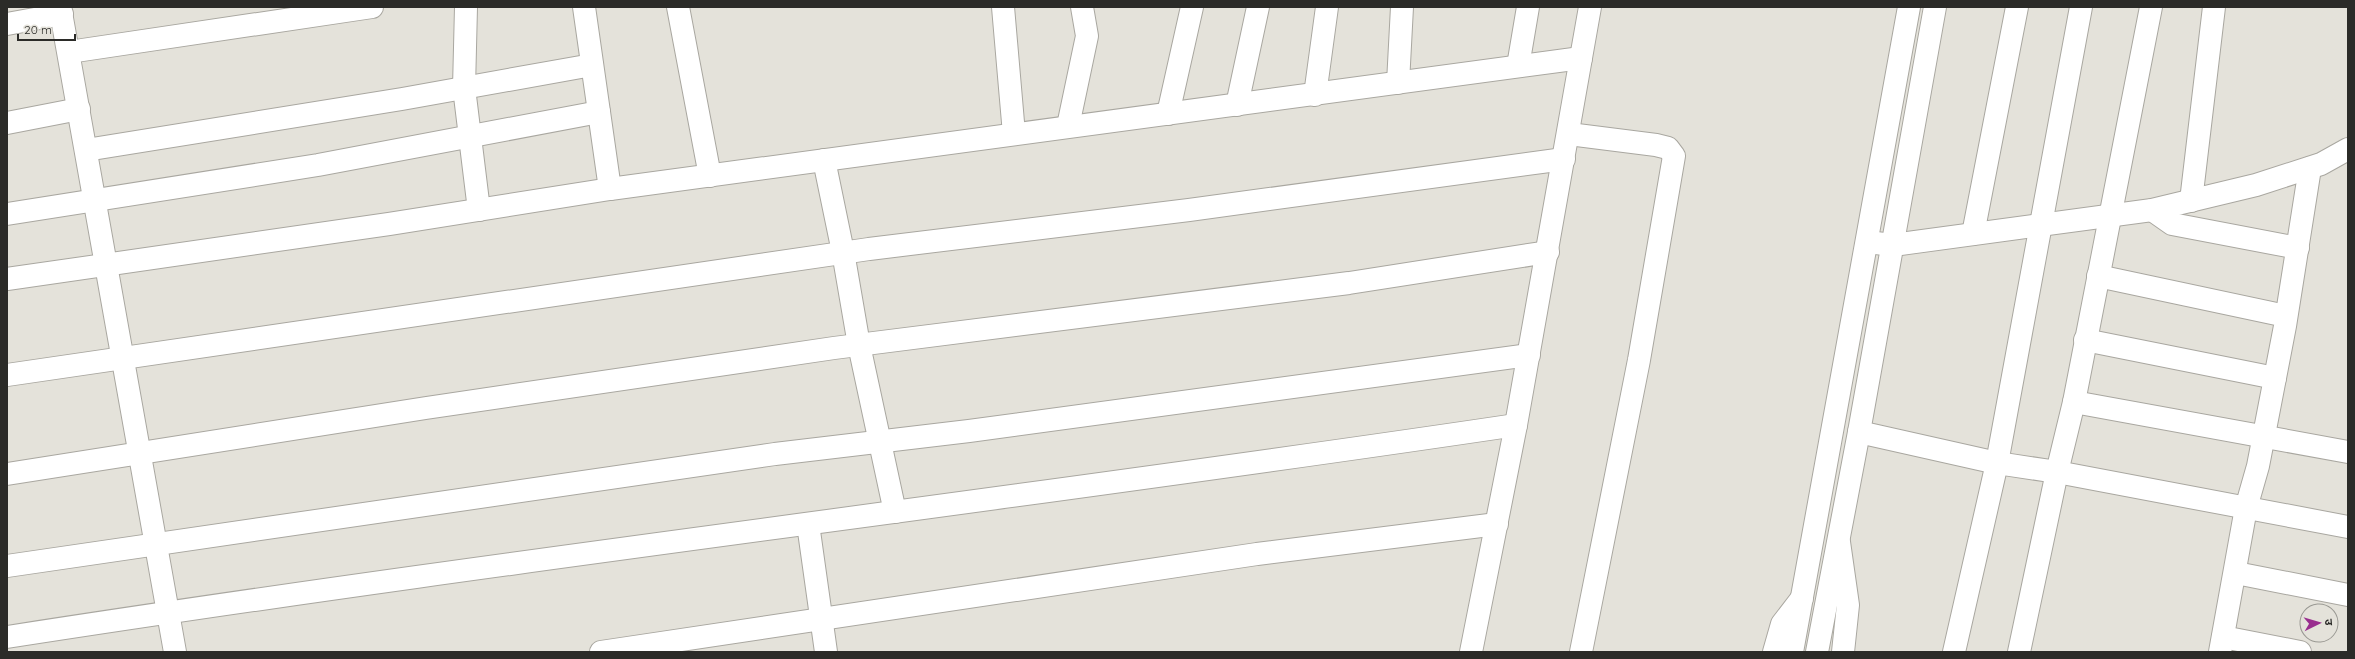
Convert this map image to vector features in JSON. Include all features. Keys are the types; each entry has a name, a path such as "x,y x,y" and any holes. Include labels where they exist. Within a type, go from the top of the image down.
{"street":[{"path":"69,52 345,9 372,7"},
{"path":"466,7 464,88 472,136 479,210"},
{"path":"584,7 610,189"},
{"path":"678,7 710,176"},
{"path":"1003,7 1014,134"},
{"path":"1068,126 1087,36 1082,7"},
{"path":"1168,114 1192,7"},
{"path":"1237,105 1258,7"},
{"path":"1315,95 1327,7"},
{"path":"1398,83 1402,7"},
{"path":"1518,66 1528,7"},
{"path":"1471,652 1529,355 1590,7"},
{"path":"1792,652 1910,7"},
{"path":"1817,652 1839,542 1935,7"},
{"path":"1973,234 2017,7"},
{"path":"1954,652 1997,463 2081,7"},
{"path":"2019,652 2057,472 2074,402 2151,7"},
{"path":"2191,201 2214,7"},
{"path":"7,24 61,11 175,652"},
{"path":"7,279 479,210 610,189 1068,126 1315,95 1582,58"},
{"path":"86,150 464,88 592,65"},
{"path":"7,123 79,109"},
{"path":"7,214 318,165 599,112"},
{"path":"1568,134 1656,145 1668,148 1674,156 1638,360 1581,652"},
{"path":"1867,242 1893,245 2152,210 2256,185 2310,168 2348,149"},
{"path":"7,375 844,252 1189,210 1564,159"},
{"path":"824,160 844,252 860,345 895,512"},
{"path":"2300,652 2222,644 2236,573 2246,508 2275,378 2298,248 2310,168"},
{"path":"2152,210 2172,224 2298,248"},
{"path":"7,474 140,452 860,345 1349,283 1548,252"},
{"path":"2098,276 2286,316"},
{"path":"2085,340 2275,378"},
{"path":"7,566 156,543 398,510 775,454 881,442 1529,355"},
{"path":"2074,402 2348,452"},
{"path":"7,637 168,612 1183,474 1516,425"},
{"path":"1859,432 1997,463 2057,472 2348,527"},
{"path":"808,524 820,620 826,652"},
{"path":"601,652 1249,555 1497,524"},
{"path":"1839,542 1848,605 1843,652"},
{"path":"2236,573 2348,595"},
{"path":"1774,652 1782,624 1801,603"}]}
